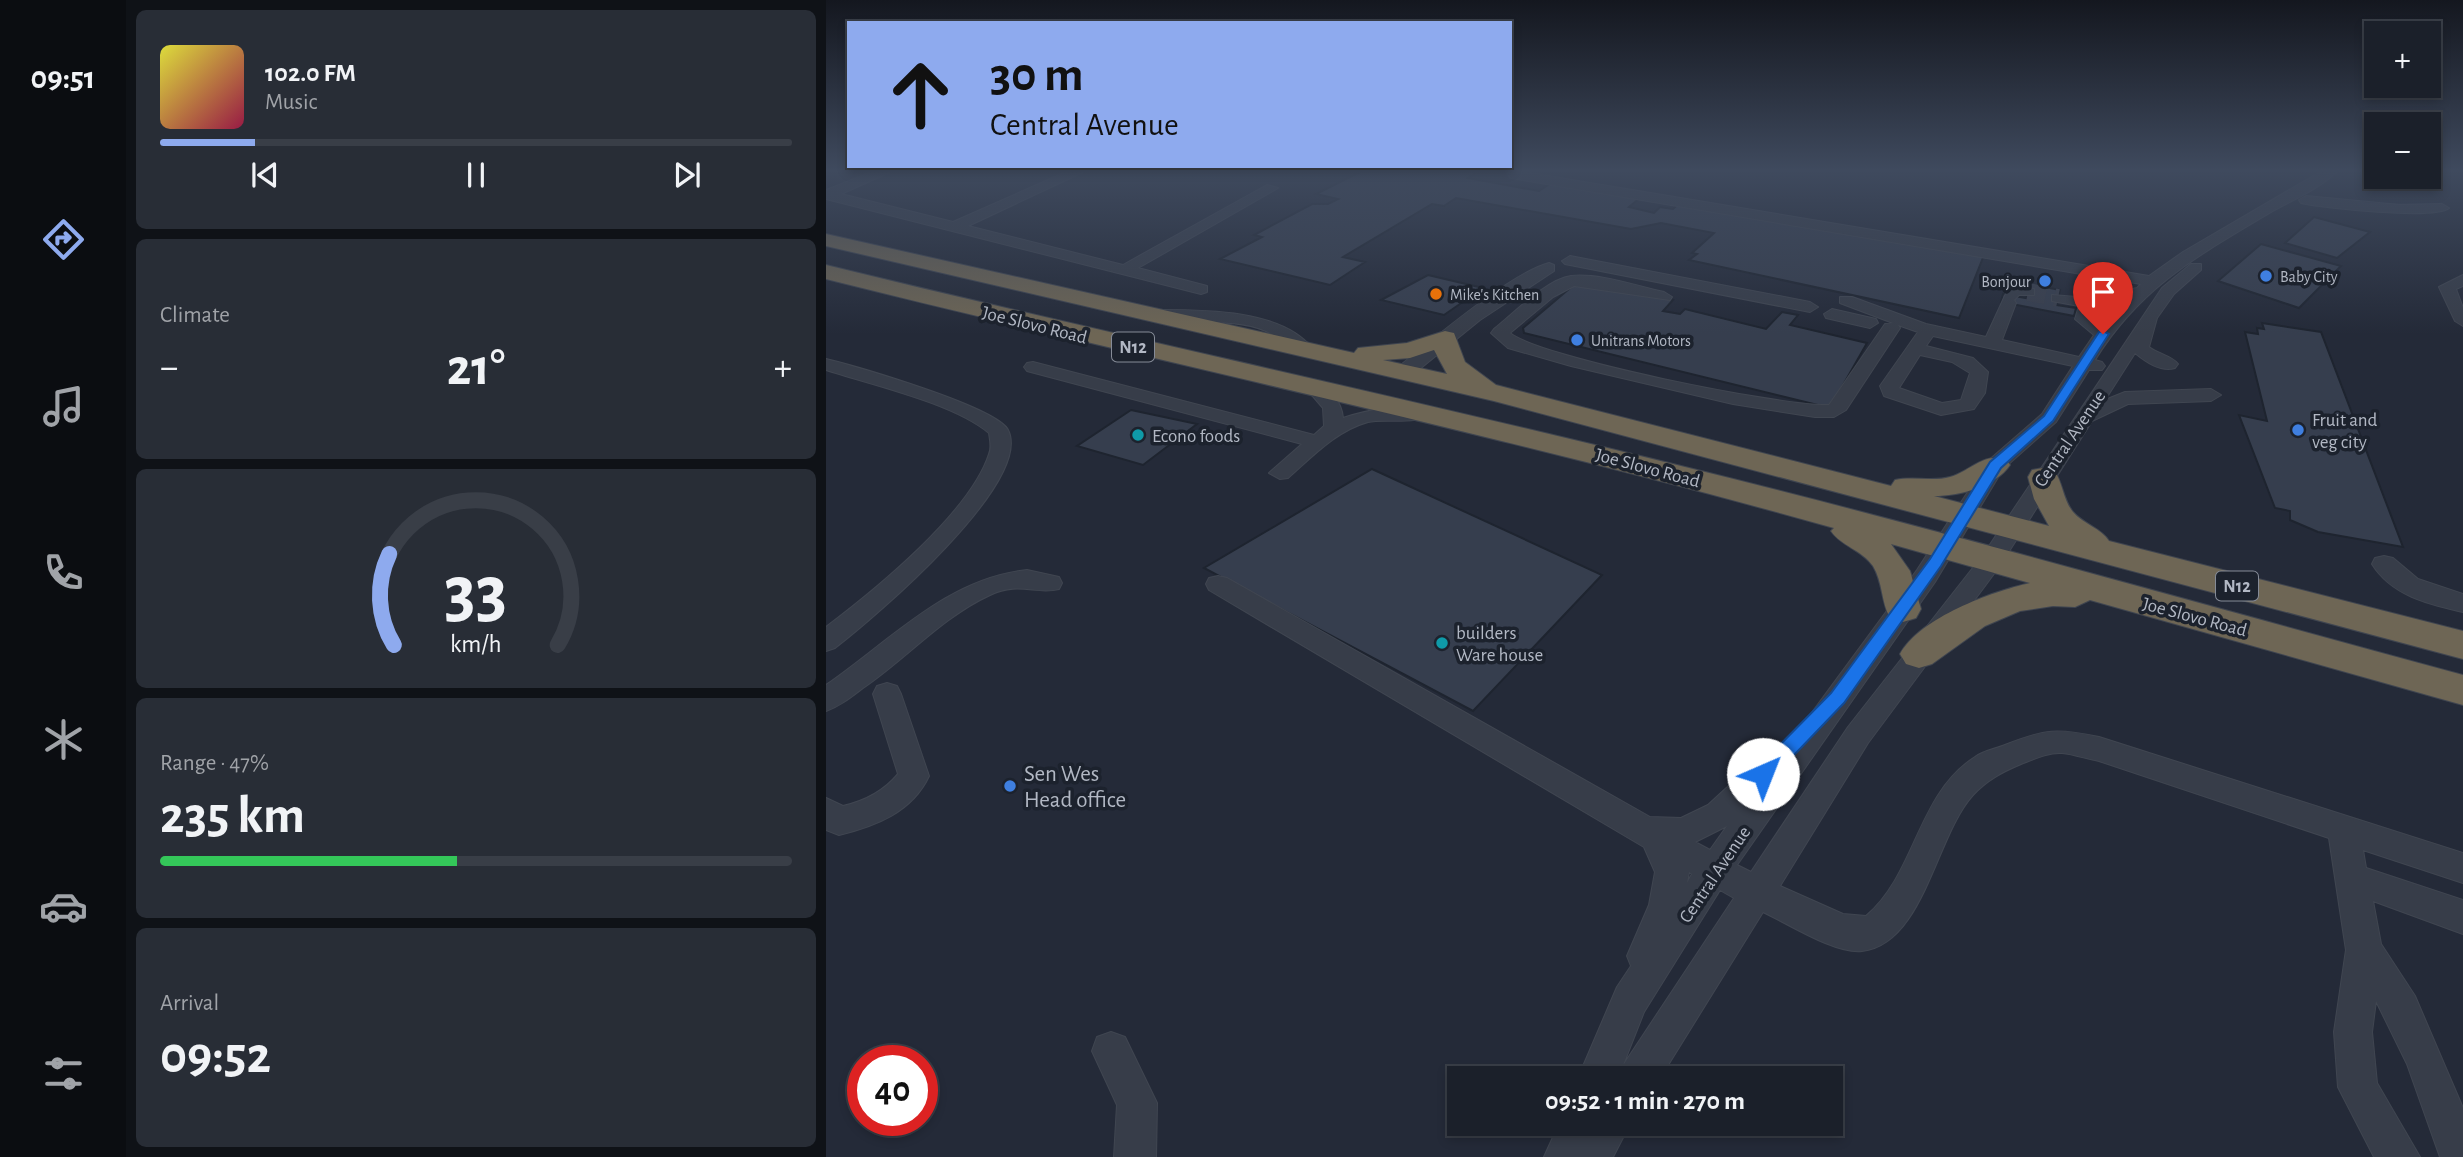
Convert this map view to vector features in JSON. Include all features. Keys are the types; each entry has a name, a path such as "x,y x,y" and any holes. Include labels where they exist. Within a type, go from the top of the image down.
{"highway":[{"name":"Joe Slovo Road","path":"826,240 1499,394 2463,645"},
{"name":"Joe Slovo Road","path":"826,272 1069,332 1426,412 1681,475 2463,690"},
{"path":"1307,349 1400,352 1445,338 1445,354 1455,371 1499,394"},
{"path":"1404,372 1404,390 1426,412"},
{"path":"1805,475 1942,489 1970,480 1995,465"},
{"path":"2043,477 2048,501 2064,525 2123,556"},
{"path":"1804,510 1868,541 1887,558 1897,576 1903,609"},
{"path":"1919,654 1962,620 2013,598 2064,593 2172,609"}],"street":[{"path":"956,226 1201,289"},
{"path":"1126,270 1204,226"},
{"path":"1803,226 2146,287"},
{"name":"Central Avenue","path":"1603,1066 1630,1000 1715,869 1945,549 1995,465 2049,418 2103,334 2146,287 2188,255 2238,226"},
{"name":"Central Avenue","path":"1646,1066 1858,735 1991,561 2149,317 2180,279 2263,226"},
{"path":"1404,372 1445,338 1549,262 1600,268 1769,300 1816,304 1846,300 1900,322 2114,371"},
{"path":"1664,297 1577,280 1566,282 1502,328 1500,333 1505,339 1520,346 1578,362 1801,412 1830,412 1840,407 1887,334"},
{"path":"2463,280 2447,288 2452,305 2463,321"},
{"path":"2058,298 2089,303 2146,287"},
{"path":"1514,289 1537,301"},
{"path":"2000,344 2010,300 2015,290 2028,292"},
{"path":"1832,314 1850,310 1850,303 1846,300"},
{"path":"2089,303 2083,319 2103,334"},
{"path":"1816,304 1832,314 1887,334 1921,342 1976,368 1979,372 1975,393 1967,405 1941,409 1891,392 1889,386 1895,374 1921,342 1961,338"},
{"path":"1816,304 1887,334"},
{"path":"2149,317 2140,348 2153,359 2169,364"},
{"path":"2000,344 2043,367 2057,381 2065,395"},
{"path":"826,363 965,411 996,428 1002,440 1002,454 993,477 921,560 826,641"},
{"path":"1033,367 1318,442"},
{"path":"1314,387 1333,407 1334,428"},
{"path":"2084,416 2125,398 2211,395"},
{"path":"1280,473 1334,428 1367,416 1426,412"},
{"path":"2384,564 2397,578 2411,587 2463,603"},
{"path":"826,700 959,602 1006,580 1026,576 1050,583"},
{"path":"1218,584 1419,703 1494,741 1756,892 1841,932 1860,934 1874,931 1895,908 1944,811 1961,787 1986,765 2010,753 2062,741 2099,749 2463,868"},
{"path":"826,812 839,821 871,811 901,793 914,776 887,694"},
{"path":"1652,833 1683,831 1719,815 1837,698"},
{"path":"2343,829 2364,950 2353,1032 2358,1087 2379,1128 2399,1157"},
{"path":"1630,1000 1666,905 1672,872 1652,833"},
{"path":"2351,878 2463,917"},
{"path":"2364,950 2402,1009 2420,1046 2461,1157"},
{"path":"1111,1051 1137,1102 1135,1157"},
{"path":"1565,1157 1574,1136"},
{"path":"1589,1157 1602,1136"}],"building":[{"path":"1271,226 1395,226 1343,257 1365,262 1330,285 1220,259 1262,237 1254,235"},
{"path":"1614,226 1646,226 1631,229"},
{"path":"1677,226 1822,226 1984,255 1959,318 1689,260 1697,254 1692,253 1714,233"},
{"path":"2304,226 2348,226 2370,232 2337,258 2285,243"},
{"path":"2261,244 2341,266 2299,308 2218,281"},
{"path":"1428,275 1483,288 1444,315 1381,300"},
{"path":"1584,282 1673,300 1663,311 1680,314 1685,309 1766,329 1782,312 1798,315 1790,325 1867,343 1830,408 1524,333 1523,328 1576,283"},
{"path":"2030,284 2060,290 2056,305 2076,308 2074,316 2001,302 2003,294 2026,298"},
{"path":"2262,323 2321,332 2403,547 2318,532 2290,520 2290,511 2275,508 2239,415 2267,421 2245,332 2258,334 2257,328 2264,329"},
{"name":"Econo foods","path":"1131,410 1197,424 1143,465 1077,446"},
{"name":"builders Ware house","path":"1372,469 1602,575 1473,711 1204,568"}],"tunnel":[{"path":"2028,292 2058,298"}],"place":[{"name":"Baby City","path":"2266,276"},
{"name":"Bonjour","path":"2045,281"},
{"name":"Mike's Kitchen","path":"1436,294"},
{"name":"Unitrans Motors","path":"1577,340"},
{"name":"Fruit and veg city","path":"2298,430"},
{"name":"Econo foods","path":"1138,435"},
{"name":"builders Ware house","path":"1442,643"},
{"name":"Sen Wes Head office","path":"1010,786"}],"route":[{"path":"1763,774 1837,698 1936,563 1995,465 2018,442 2049,418 2103,334"}]}
